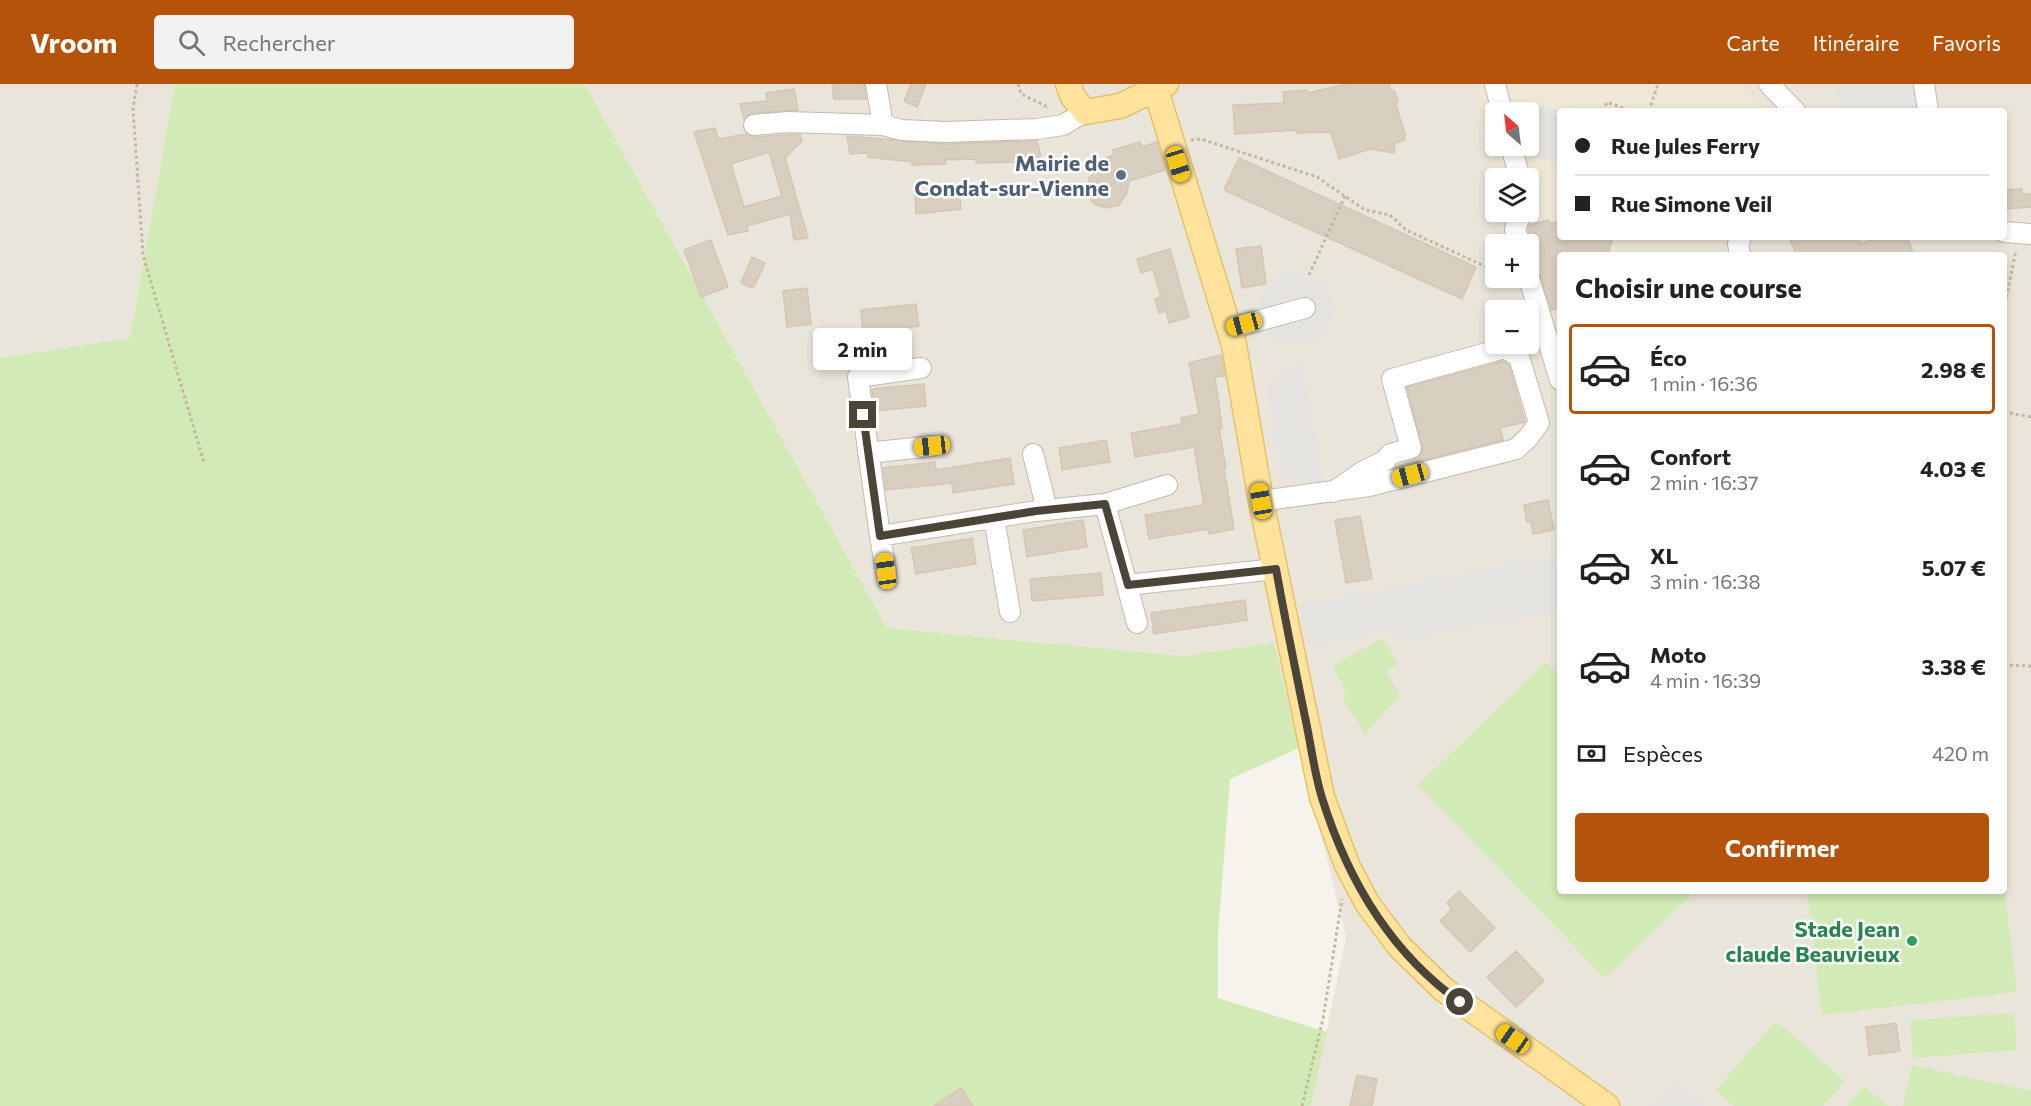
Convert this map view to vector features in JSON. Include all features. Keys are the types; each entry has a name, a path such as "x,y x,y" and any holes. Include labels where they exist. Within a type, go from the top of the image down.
{"main road":[{"path":"1068,84 1073,97 1085,112 1120,106 1161,87 1172,144 1234,345 1261,501 1322,796 1347,865 1367,903 1399,946 1443,989 1607,1106"}],"street":[{"path":"876,84 883,125"},
{"path":"1495,84 1500,102"},
{"path":"1770,84 1792,108"},
{"path":"1924,84 1928,108"},
{"path":"754,125 788,122 883,125 902,129 945,132 1050,127 1063,125 1085,112"},
{"path":"1532,288 1557,370"},
{"path":"1229,329 1305,308"},
{"path":"1261,501 1333,492 1369,486 1516,448 1527,439 1539,423 1519,357 1505,348 1392,379 1410,448 1390,454 1386,460 1362,472 1333,492"},
{"path":"886,571 858,376 921,368"},
{"path":"868,453 932,446"},
{"path":"1033,454 1047,510"},
{"path":"880,536 1047,510 1105,504 1167,485"},
{"path":"1105,504 1137,623"},
{"path":"994,518 1010,612"},
{"path":"1128,585 1276,569"}],"path":[{"path":"137,84 133,109 143,255 204,463"},
{"path":"1018,84 1021,94 1048,107 1050,127"},
{"path":"1650,108 1658,84"},
{"path":"1604,108 1607,102 1622,108"},
{"path":"1172,144 1201,139 1317,177 1365,210 1389,215 1406,230 1485,266"},
{"path":"1309,275 1344,196"},
{"path":"2007,293 2018,233"},
{"path":"2007,413 2031,417"},
{"path":"2007,665 2031,666"},
{"path":"1302,1106 1323,1019 1342,898"}],"shaded area":[{"path":"0,84 175,84 130,338 0,358"},
{"path":"585,84 2031,84 2031,1106 1311,1106 1346,937 1274,644 1183,656 887,628"},
{"path":"1510,84 1740,84 1761,103 1762,108 1557,108 1557,240 1724,240 1718,252 1557,252 1557,407 1539,344 1539,300 1527,300 1524,288 1539,288 1539,234 1509,234 1506,222 1539,222 1539,168 1492,168 1489,156 1539,156 1539,102 1485,102 1485,141 1472,90"},
{"path":"1832,84 1935,84 1937,108 1842,108"},
{"path":"1539,105 1557,110 1557,163 1533,156 1539,156"},
{"path":"1289,272 1303,272 1317,278 1327,288 1333,302 1333,316 1327,330 1317,340 1303,346 1289,346 1275,340 1265,330 1259,316 1259,302 1265,288 1275,278"},
{"path":"1302,359 1324,484 1283,479 1266,385"},
{"path":"1554,555 1557,568 1557,613 1395,641 1387,630 1308,647 1298,606"},
{"path":"1676,1081 1707,1106 1648,1106"}],"green space":[{"path":"175,84 585,84 887,628 1183,656 1274,643 1299,748 1230,779 1218,934 1218,998 1327,1032 1311,1106 0,1106 0,358 130,338"},
{"path":"1383,638 1398,664 1386,671 1400,695 1365,734 1341,695 1346,692 1332,666"},
{"path":"1546,662 1557,673 1557,894 1692,894 1605,978 1418,785"},
{"name":"Stade Jean claude Beauvieux","path":"1807,894 2005,894 2017,992 1822,1015"},
{"path":"2014,1013 2017,1050 1913,1058 1910,1020"},
{"path":"1776,1021 1845,1081 1823,1106 1734,1106 1716,1090"},
{"path":"1912,1065 2031,1091 2031,1106 1903,1106"},
{"path":"1864,1086 1888,1106 1848,1106"}],"building":[{"path":"832,84 864,84 866,99 834,99"},
{"path":"911,84 926,84 917,107 904,101"},
{"path":"1347,84 1390,84 1390,89 1395,92 1398,102 1395,102 1405,134 1405,140 1395,143 1394,153 1370,149 1339,159 1331,132 1297,133 1297,130 1235,134 1233,105 1284,103 1283,92 1307,90 1308,93"},
{"path":"794,89 798,110 753,113 744,119 740,104 767,101 766,93"},
{"path":"715,128 718,139 747,134 755,137 800,134 802,141 785,158 808,238 794,240 790,214 747,226 748,231 728,235 694,132","holes":["769,152 782,196 744,207 731,164"]},
{"path":"847,136 944,144 1037,141 1041,157 1015,159 1015,162 976,163 976,159 945,160 946,164 912,165 912,162 868,157 868,153 850,154"},
{"name":"Mairie de Condat-sur-Vienne","path":"1140,142 1142,147 1157,142 1165,170 1129,181 1127,193 1119,205 1106,208 1094,204 1089,198 1087,186 1089,178 1100,166 1098,161 1114,155 1113,150"},
{"path":"1239,158 1476,267 1462,299 1224,190"},
{"path":"959,188 961,209 916,214 915,194"},
{"path":"2022,189 2022,194 2031,194 2031,207 2007,209 2007,190"},
{"path":"1549,220 1550,224 1557,222 1557,240 1612,240 1609,252 1557,252 1557,309 1551,310 1539,272 1539,234 1529,234 1530,225"},
{"path":"711,240 728,287 701,297 684,250"},
{"path":"1790,240 1859,240 1861,244 1871,240 1908,240 1913,252 1795,252"},
{"path":"1261,246 1266,284 1242,288 1236,249"},
{"path":"1170,249 1189,317 1169,323 1166,311 1159,313 1155,299 1161,297 1153,269 1141,273 1137,259"},
{"path":"752,257 765,263 754,287 749,287 741,283"},
{"path":"807,288 811,324 787,327 783,291"},
{"path":"916,304 919,326 863,333 861,310"},
{"path":"1221,355 1225,376 1215,377 1222,428 1219,428 1226,468 1224,468 1234,529 1209,534 1208,529 1149,539 1145,515 1204,505 1194,447 1135,457 1131,433 1182,424 1181,418 1199,414 1189,363"},
{"path":"1503,361 1509,365 1525,422 1500,428 1503,440 1396,467 1419,457 1423,450 1407,387"},
{"path":"924,384 926,406 875,411 872,389"},
{"path":"1106,440 1110,462 1062,470 1059,448"},
{"path":"1010,458 1014,484 953,493 952,483 886,490 883,468 935,462 936,470"},
{"path":"1548,500 1554,530 1533,534 1531,521 1527,522 1524,505"},
{"path":"1360,516 1372,579 1346,583 1335,520"},
{"path":"1083,520 1087,547 1027,557 1023,530"},
{"path":"972,538 976,564 916,574 911,548"},
{"path":"1101,573 1103,595 1032,601 1030,579"},
{"path":"1245,600 1247,620 1154,634 1151,613"},
{"path":"1459,891 1495,928 1470,952 1440,921 1452,909 1447,903"},
{"path":"1516,951 1544,981 1516,1007 1487,977"},
{"path":"1896,1023 1900,1051 1869,1055 1866,1027"},
{"path":"1357,1075 1377,1079 1372,1106 1350,1106"},
{"path":"961,1088 973,1106 934,1106"}],"place":[{"name":"Mairie de Condat-sur-Vienne","path":"1121,175"},
{"name":"Stade Jean claude Beauvieux","path":"1912,941"}],"route":[{"path":"863,415 880,536 1036,511 1105,504 1128,585 1276,569 1322,796 1347,865 1367,903 1399,946 1443,989 1460,1002"}]}
